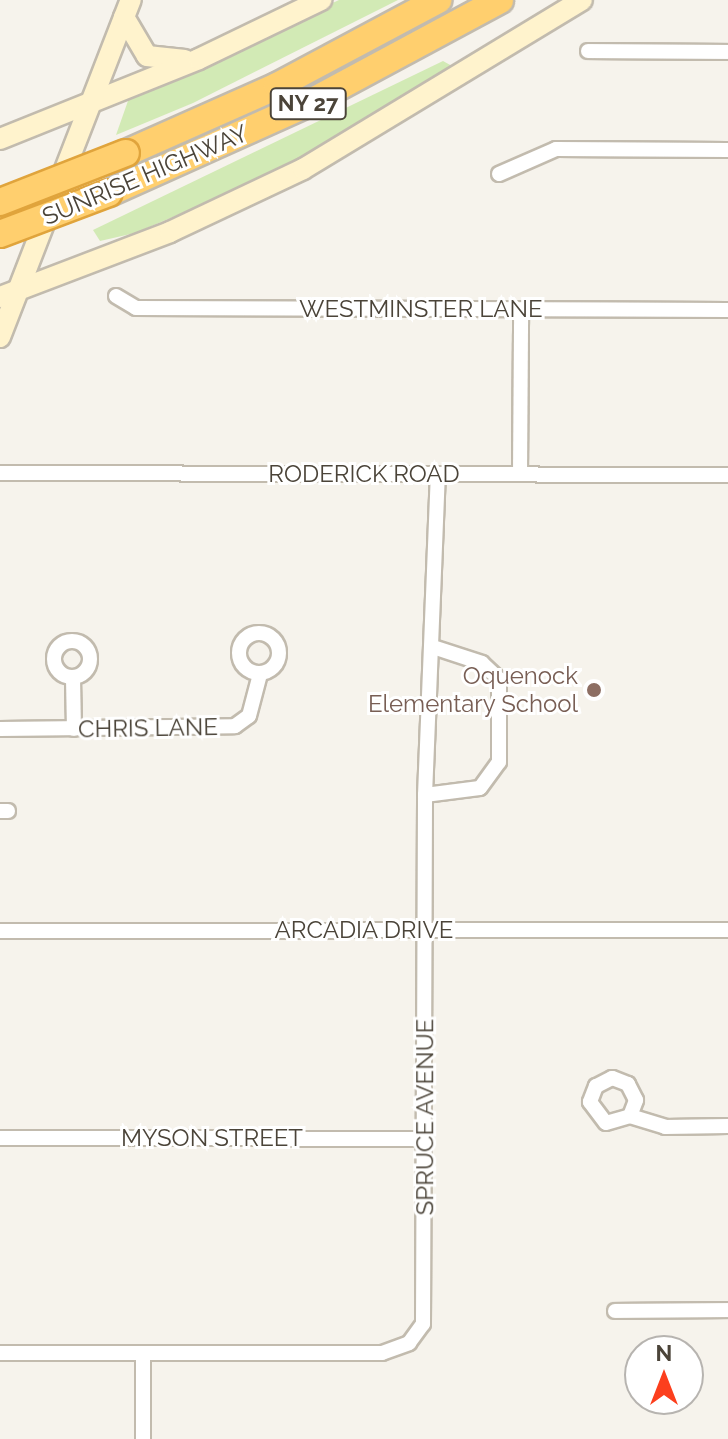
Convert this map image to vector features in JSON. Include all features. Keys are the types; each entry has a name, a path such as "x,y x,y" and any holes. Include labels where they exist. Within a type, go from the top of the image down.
{"highway":[{"name":"SUNRISE HIGHWAY","path":"0,202 126,153 277,86 438,0"},
{"name":"SUNRISE HIGHWAY","path":"0,234 109,193 309,103 500,0"}],"main road":[{"path":"0,139 199,59 321,0"},
{"path":"10,294 170,232 293,174 430,97 582,0"},
{"path":"128,9 150,58 199,59"},
{"path":"0,337 10,294 91,105 128,9"}],"street":[{"path":"588,51 728,52"},
{"path":"499,174 556,149 728,150"},
{"name":"WESTMINSTER LANE","path":"116,296 136,308 728,310"},
{"path":"520,473 521,310"},
{"name":"RODERICK ROAD","path":"0,473 728,475"},
{"name":"SPRUCE AVENUE","path":"0,1353 375,1353 409,1343 423,1324 425,795 438,474"},
{"path":"425,795 480,788 499,762 499,679 482,663 433,647"},
{"name":"CHRIS LANE","path":"0,729 235,726 249,716 260,674"},
{"path":"73,678 74,729"},
{"name":"ARCADIA DRIVE","path":"0,931 728,930"},
{"path":"630,1116 665,1127 728,1126"},
{"name":"MYSON STREET","path":"0,1138 425,1139"},
{"path":"615,1311 728,1310"},
{"path":"143,1354 143,1439"}],"green space":[{"path":"339,0 398,0 193,103 116,135 129,98"},
{"path":"443,61 452,66 312,158 135,233 100,241 93,230"}],"place":[{"name":"Oquenock Elementary School","path":"594,690"}]}
